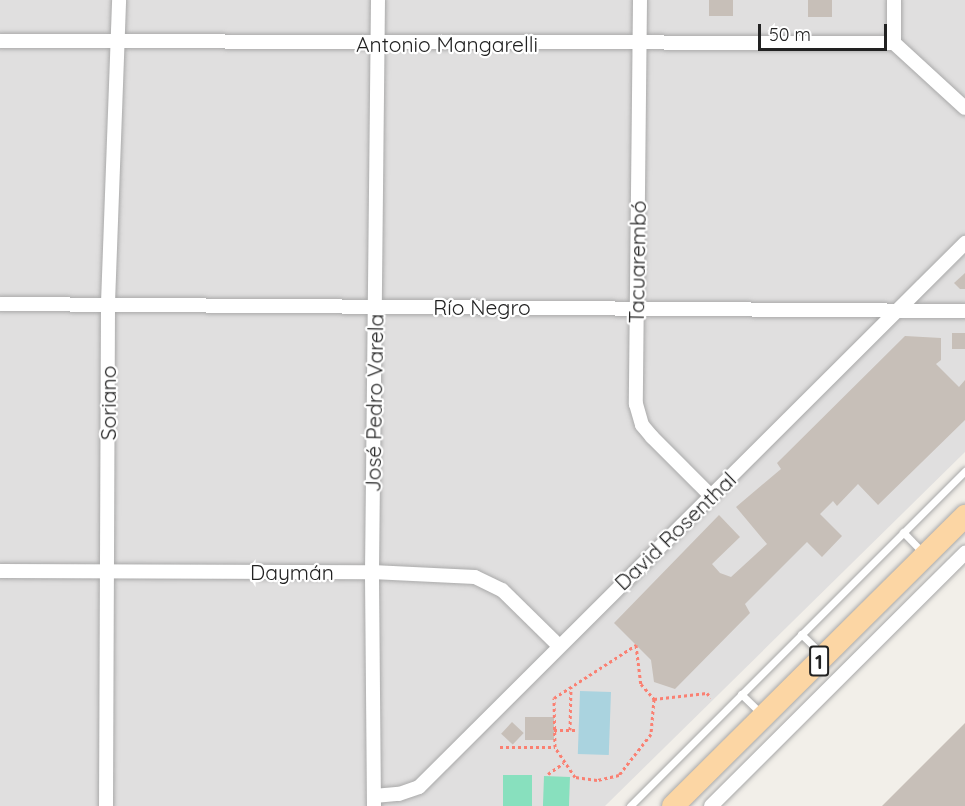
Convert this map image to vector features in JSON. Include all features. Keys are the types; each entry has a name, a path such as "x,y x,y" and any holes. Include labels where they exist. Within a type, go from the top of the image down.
{"main road":[{"name":"1","path":"673,806 965,516"}],"street":[{"name":"Soriano","path":"106,806 108,303 119,0"},
{"name":"José Pedro Varela","path":"374,801 372,572 378,0"},
{"name":"Tacuarembó","path":"640,0 636,308 638,416 652,437 711,496"},
{"path":"894,0 894,43 965,108"},
{"name":"Antonio Mangarelli","path":"0,41 640,45 894,43"},
{"name":"David Rosenthal","path":"374,801 419,787 558,645 965,243"},
{"name":"Río Negro","path":"0,304 965,311"},
{"path":"711,806 965,552 947,534"},
{"name":"Daymán","path":"0,571 372,572 485,580 502,590 558,645"}],"lane":[{"path":"630,806 965,471"},
{"path":"903,532 926,555"},
{"path":"801,634 824,656"},
{"path":"741,694 764,716"}],"path":[{"path":"636,645 641,684 654,699 651,734 619,775 597,780 575,777 555,747 554,698 636,645"},
{"path":"570,730 571,686"},
{"path":"654,699 707,693 711,698"},
{"path":"554,730 576,730"},
{"path":"500,747 555,747"},
{"path":"548,774 564,763"}],"shaded area":[{"path":"0,0 965,0 965,452 605,806 0,806"}],"green space":[{"path":"503,775 532,775 532,806 503,806"},
{"path":"544,776 570,777 569,806 543,806"}],"water":[{"path":"580,691 611,692 609,755 578,754"}],"building":[{"path":"709,0 733,0 733,16 709,16"},
{"path":"808,0 832,0 832,17 808,17"},
{"path":"965,273 965,289 960,289 954,283"},
{"path":"952,333 965,333 965,349 952,349"},
{"path":"905,336 941,338 941,360 936,364 959,387 965,380 965,420 878,505 858,484 837,506 833,501 820,514 842,536 822,557 807,542 745,604 750,613 675,689 654,682 651,660 614,623 719,515 740,537 712,564 720,573 731,577 767,544 736,507 781,469 777,463"},
{"path":"525,717 554,717 554,740 525,740"},
{"path":"512,722 524,733 513,745 501,734"},
{"path":"965,723 965,806 882,806"}]}
